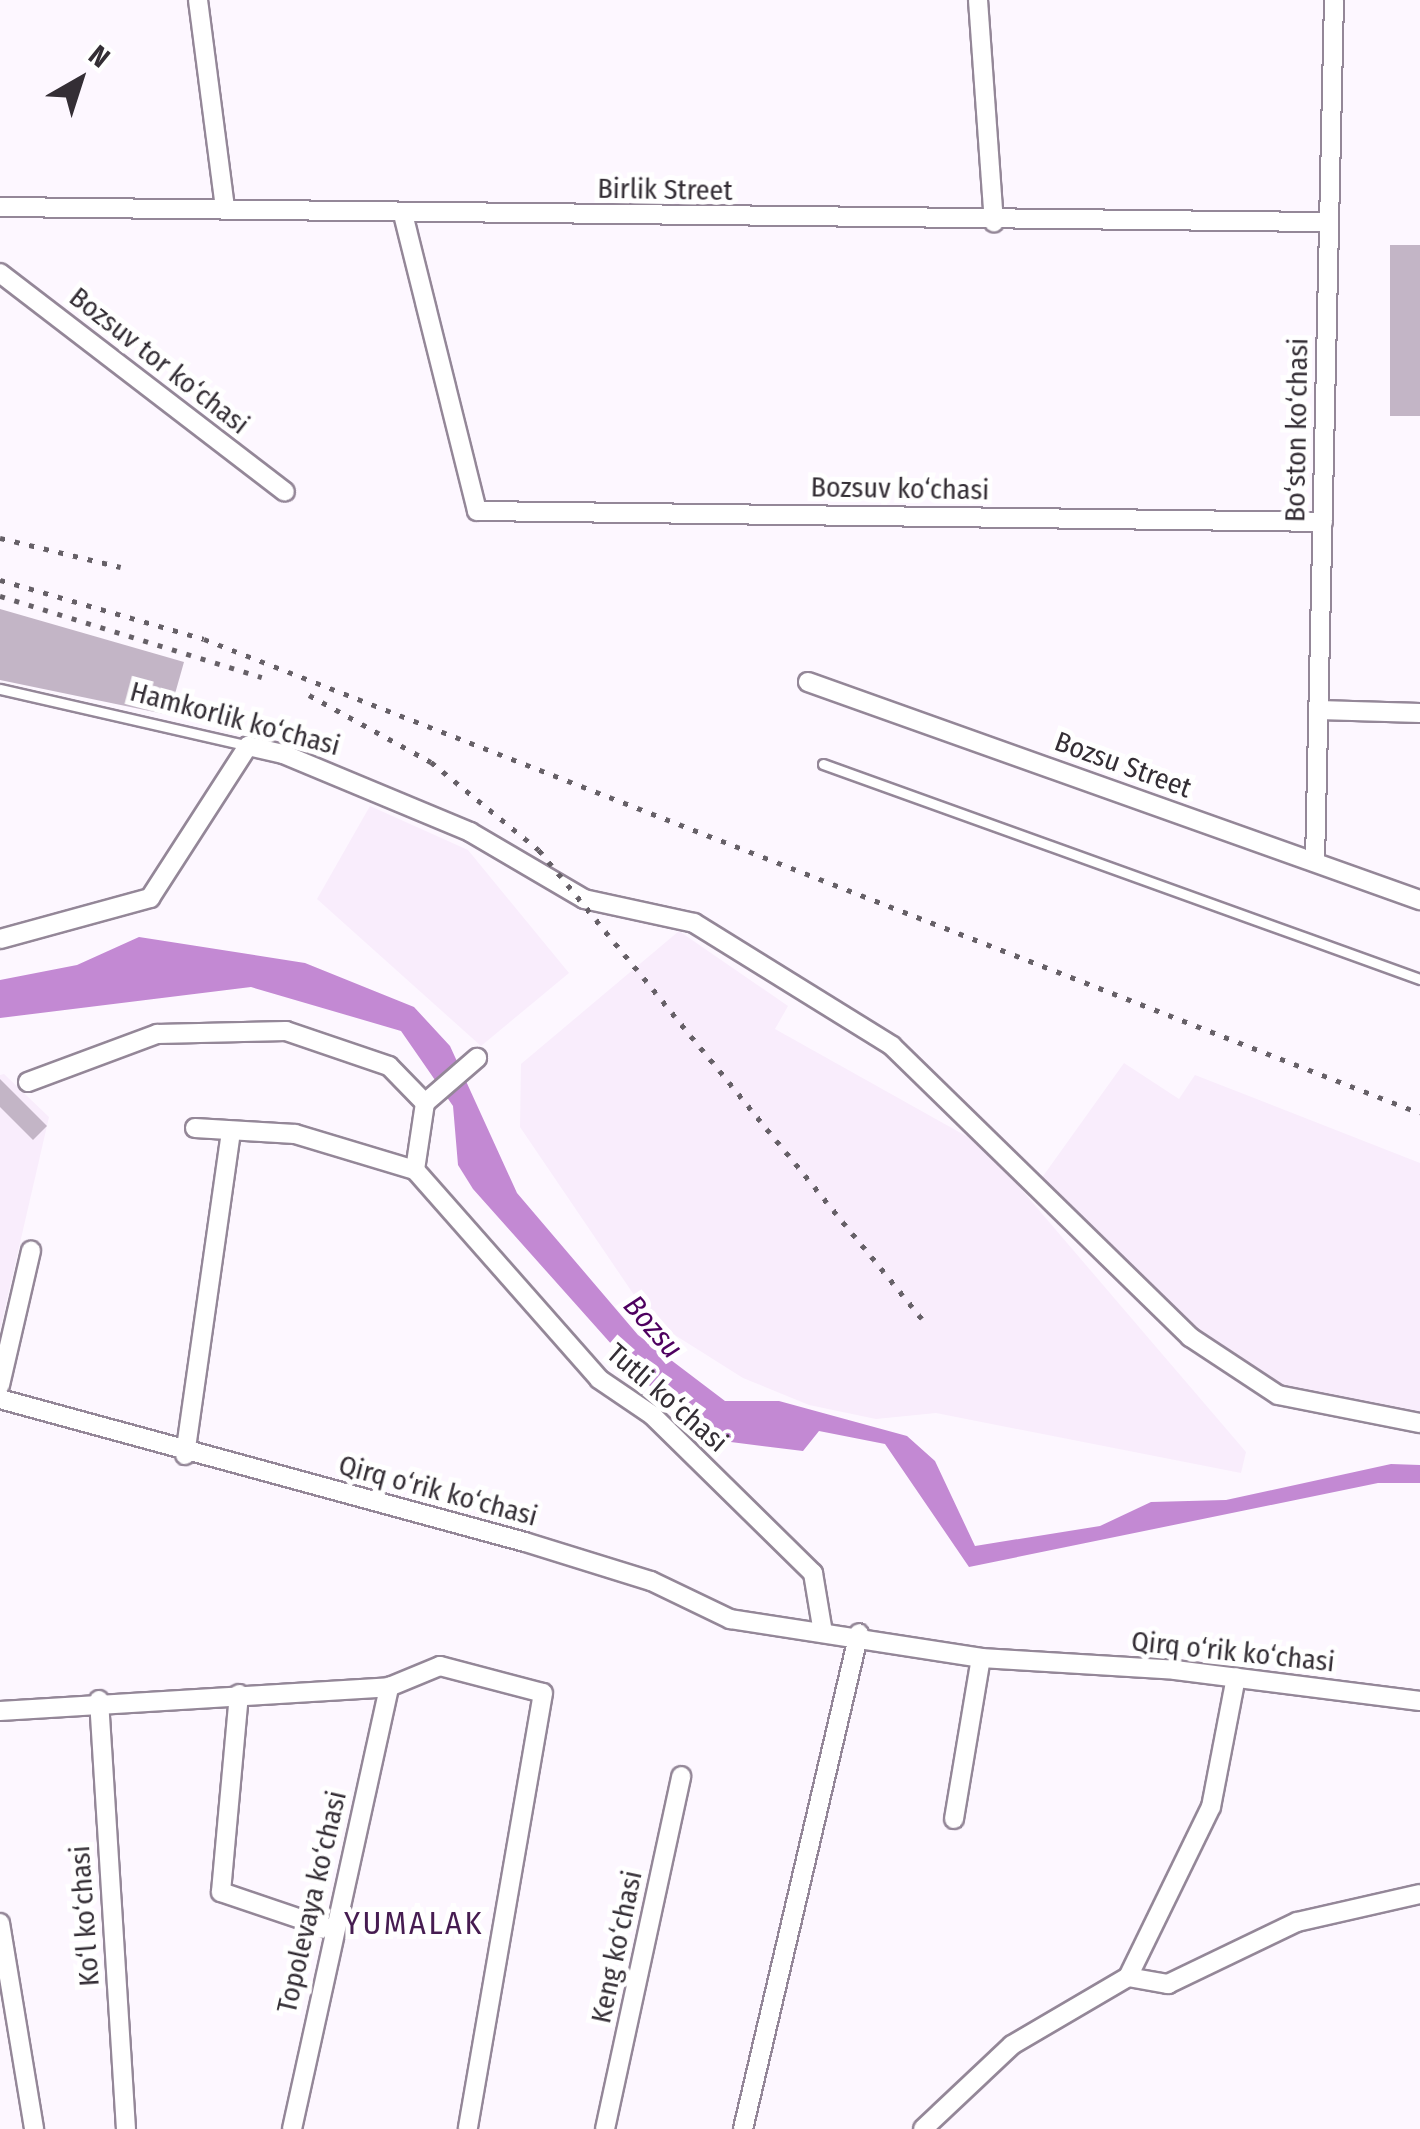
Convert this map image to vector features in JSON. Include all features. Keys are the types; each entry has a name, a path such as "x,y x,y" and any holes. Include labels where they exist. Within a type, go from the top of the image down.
{"street":[{"path":"198,0 225,208"},
{"path":"978,0 994,222"},
{"name":"Bo‘ston ko‘chasi","path":"1315,862 1334,0"},
{"name":"Birlik Street","path":"0,208 225,208 994,222 1329,222"},
{"name":"Bozsuv ko‘chasi","path":"403,214 477,511 1323,522"},
{"name":"Bozsuv tor ko‘chasi","path":"0,273 286,492"},
{"name":"Bozsu Street","path":"808,682 1420,900"},
{"path":"1318,710 1420,713"},
{"path":"0,939 150,898 248,746"},
{"name":"Hamkorlik ko‘chasi","path":"248,746 379,789 551,885 694,924 892,1046 1190,1338 1278,1395 1420,1422"},
{"path":"28,1082 157,1034 286,1031 389,1066 425,1104"},
{"path":"195,1128 295,1134 415,1170 425,1104 477,1058"},
{"path":"185,1454 230,1131"},
{"name":"Tutli ko‘chasi","path":"415,1170 598,1379 652,1415 813,1573 822,1628"},
{"path":"0,1385 31,1251"},
{"name":"Qirq o‘rik ko‘chasi","path":"0,1399 185,1454 525,1542 651,1581 730,1619 859,1633 981,1658 1236,1677 1420,1702"},
{"path":"743,2129 859,1633"},
{"path":"954,1819 981,1658"},
{"path":"0,1711 98,1700 389,1687 440,1666 543,1693 468,2129"},
{"path":"923,2129 1012,2045 1128,1976 1211,1807 1236,1677"},
{"name":"Topolevaya ko‘chasi","path":"292,2129 389,1687"},
{"path":"239,1694 222,1892 333,1930"},
{"name":"Ko‘l ko‘chasi","path":"98,1700 126,2129"},
{"name":"Keng ko‘chasi","path":"605,2129 681,1776"},
{"path":"1128,1976 1168,1984 1297,1922 1420,1894"},
{"path":"0,1923 34,2129"}],"lane":[{"name":"Hamkorlik ko‘chasi","path":"0,689 248,746"},
{"path":"823,764 1420,979"}],"shaded area":[{"path":"370,806 468,850 569,973 481,1046 317,899"},
{"path":"679,931 788,1006 775,1029 984,1146 1246,1452 1241,1473 936,1413 876,1419 809,1405 743,1378 651,1320 520,1127 521,1064"},
{"name":"Bozsu","path":"139,937 305,963 414,1007 450,1046 517,1193 638,1335 725,1401 779,1401 907,1436 935,1461 975,1546 1100,1526 1151,1502 1226,1500 1391,1464 1420,1465 1420,1483 1378,1483 969,1567 885,1444 819,1431 803,1451 723,1441 646,1383 473,1189 458,1165 453,1106 401,1031 251,987 0,1018 0,980 77,965"},
{"path":"1124,1063 1179,1099 1195,1075 1420,1163 1420,1412 1303,1393 1259,1376 1189,1326 1041,1179"},
{"path":"4,1074 49,1117 0,1330 0,1075"}],"building":[{"path":"1390,245 1420,245 1420,416 1390,416"},
{"path":"0,609 184,662 169,715 0,680"},
{"path":"0,1079 47,1126 33,1140 0,1107"}],"railway":[{"path":"0,538 121,567"},
{"path":"0,580 204,639 1420,1113"},
{"path":"0,596 262,677"},
{"path":"309,695 431,762 539,850 923,1320"}],"district":[{"name":"YUMALAK","path":"414,1923"}]}
